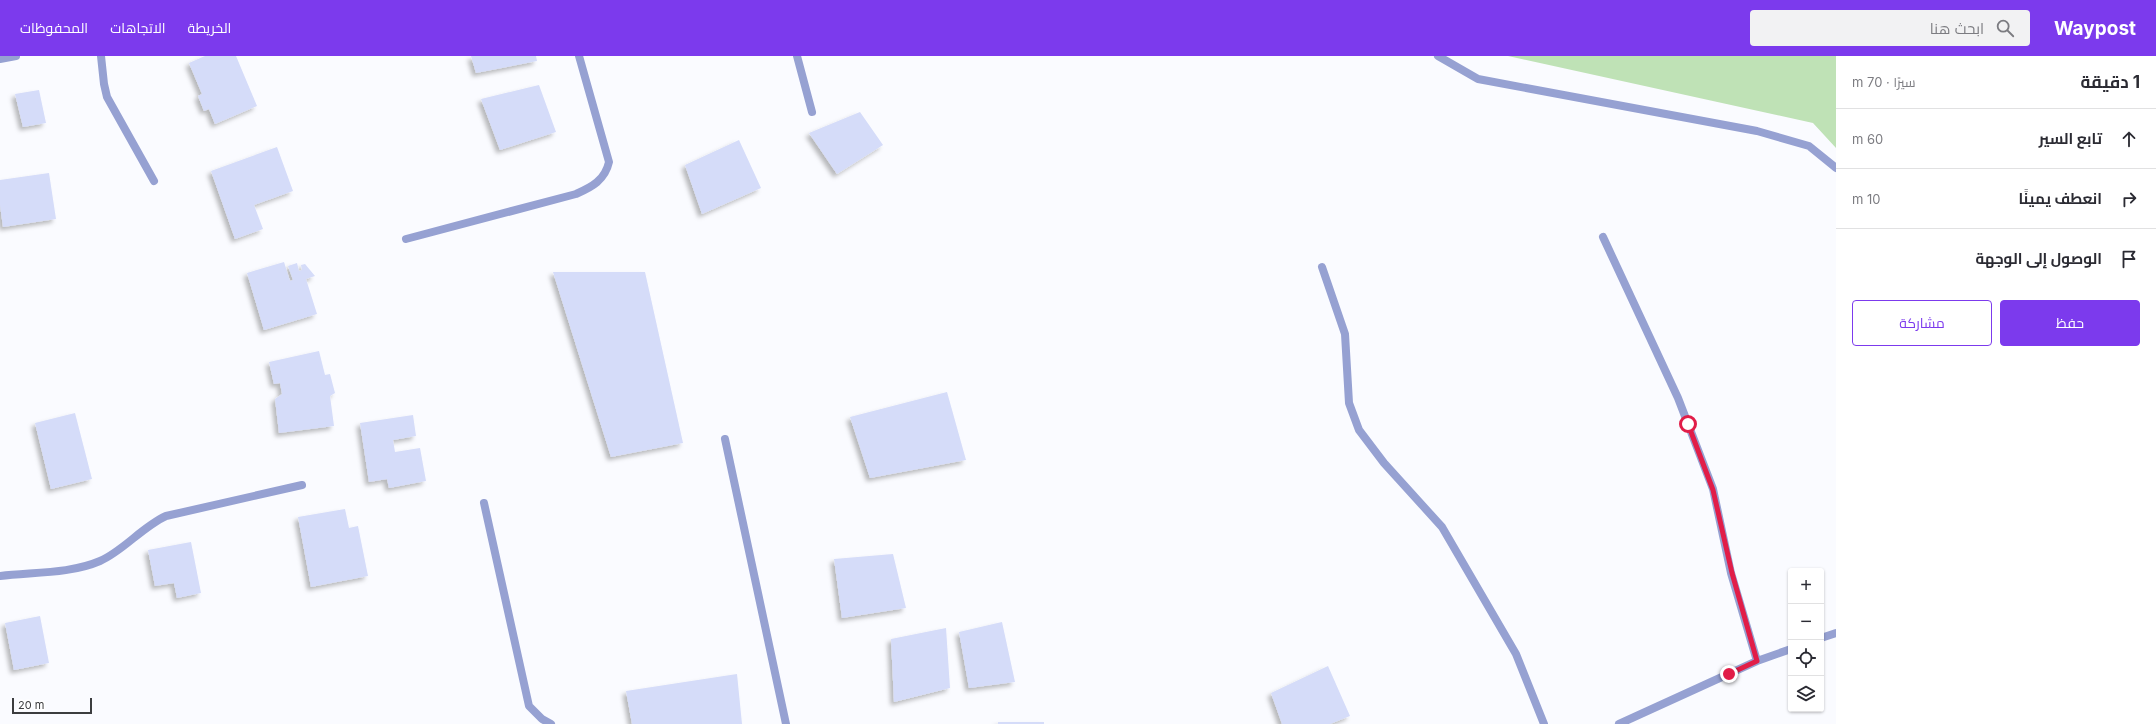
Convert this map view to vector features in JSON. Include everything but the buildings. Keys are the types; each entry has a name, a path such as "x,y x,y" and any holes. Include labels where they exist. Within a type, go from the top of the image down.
{"street":[{"path":"0,59 16,56"},
{"path":"101,56 104,84 110,104 154,181"},
{"path":"406,240 576,194 588,189 606,174 609,162 579,56"},
{"path":"797,56 812,112"},
{"path":"1438,56 1478,79 1756,131 1809,146 1836,168"},
{"path":"1603,237 1678,398 1713,490 1732,573 1757,661"},
{"path":"1322,267 1345,334 1350,403 1359,430 1384,463 1442,527 1516,654 1544,724"},
{"path":"724,439 786,724"},
{"path":"0,576 72,568 100,561 155,521 166,516 302,485"},
{"path":"484,503 529,706 542,719 551,724"},
{"path":"1824,637 1836,633"},
{"path":"1619,724 1757,661 1788,650"}],"green space":[{"path":"1508,56 1836,56 1836,148 1813,123"}],"route":[{"path":"1688,424 1713,490 1732,573 1757,661 1729,674"}]}
